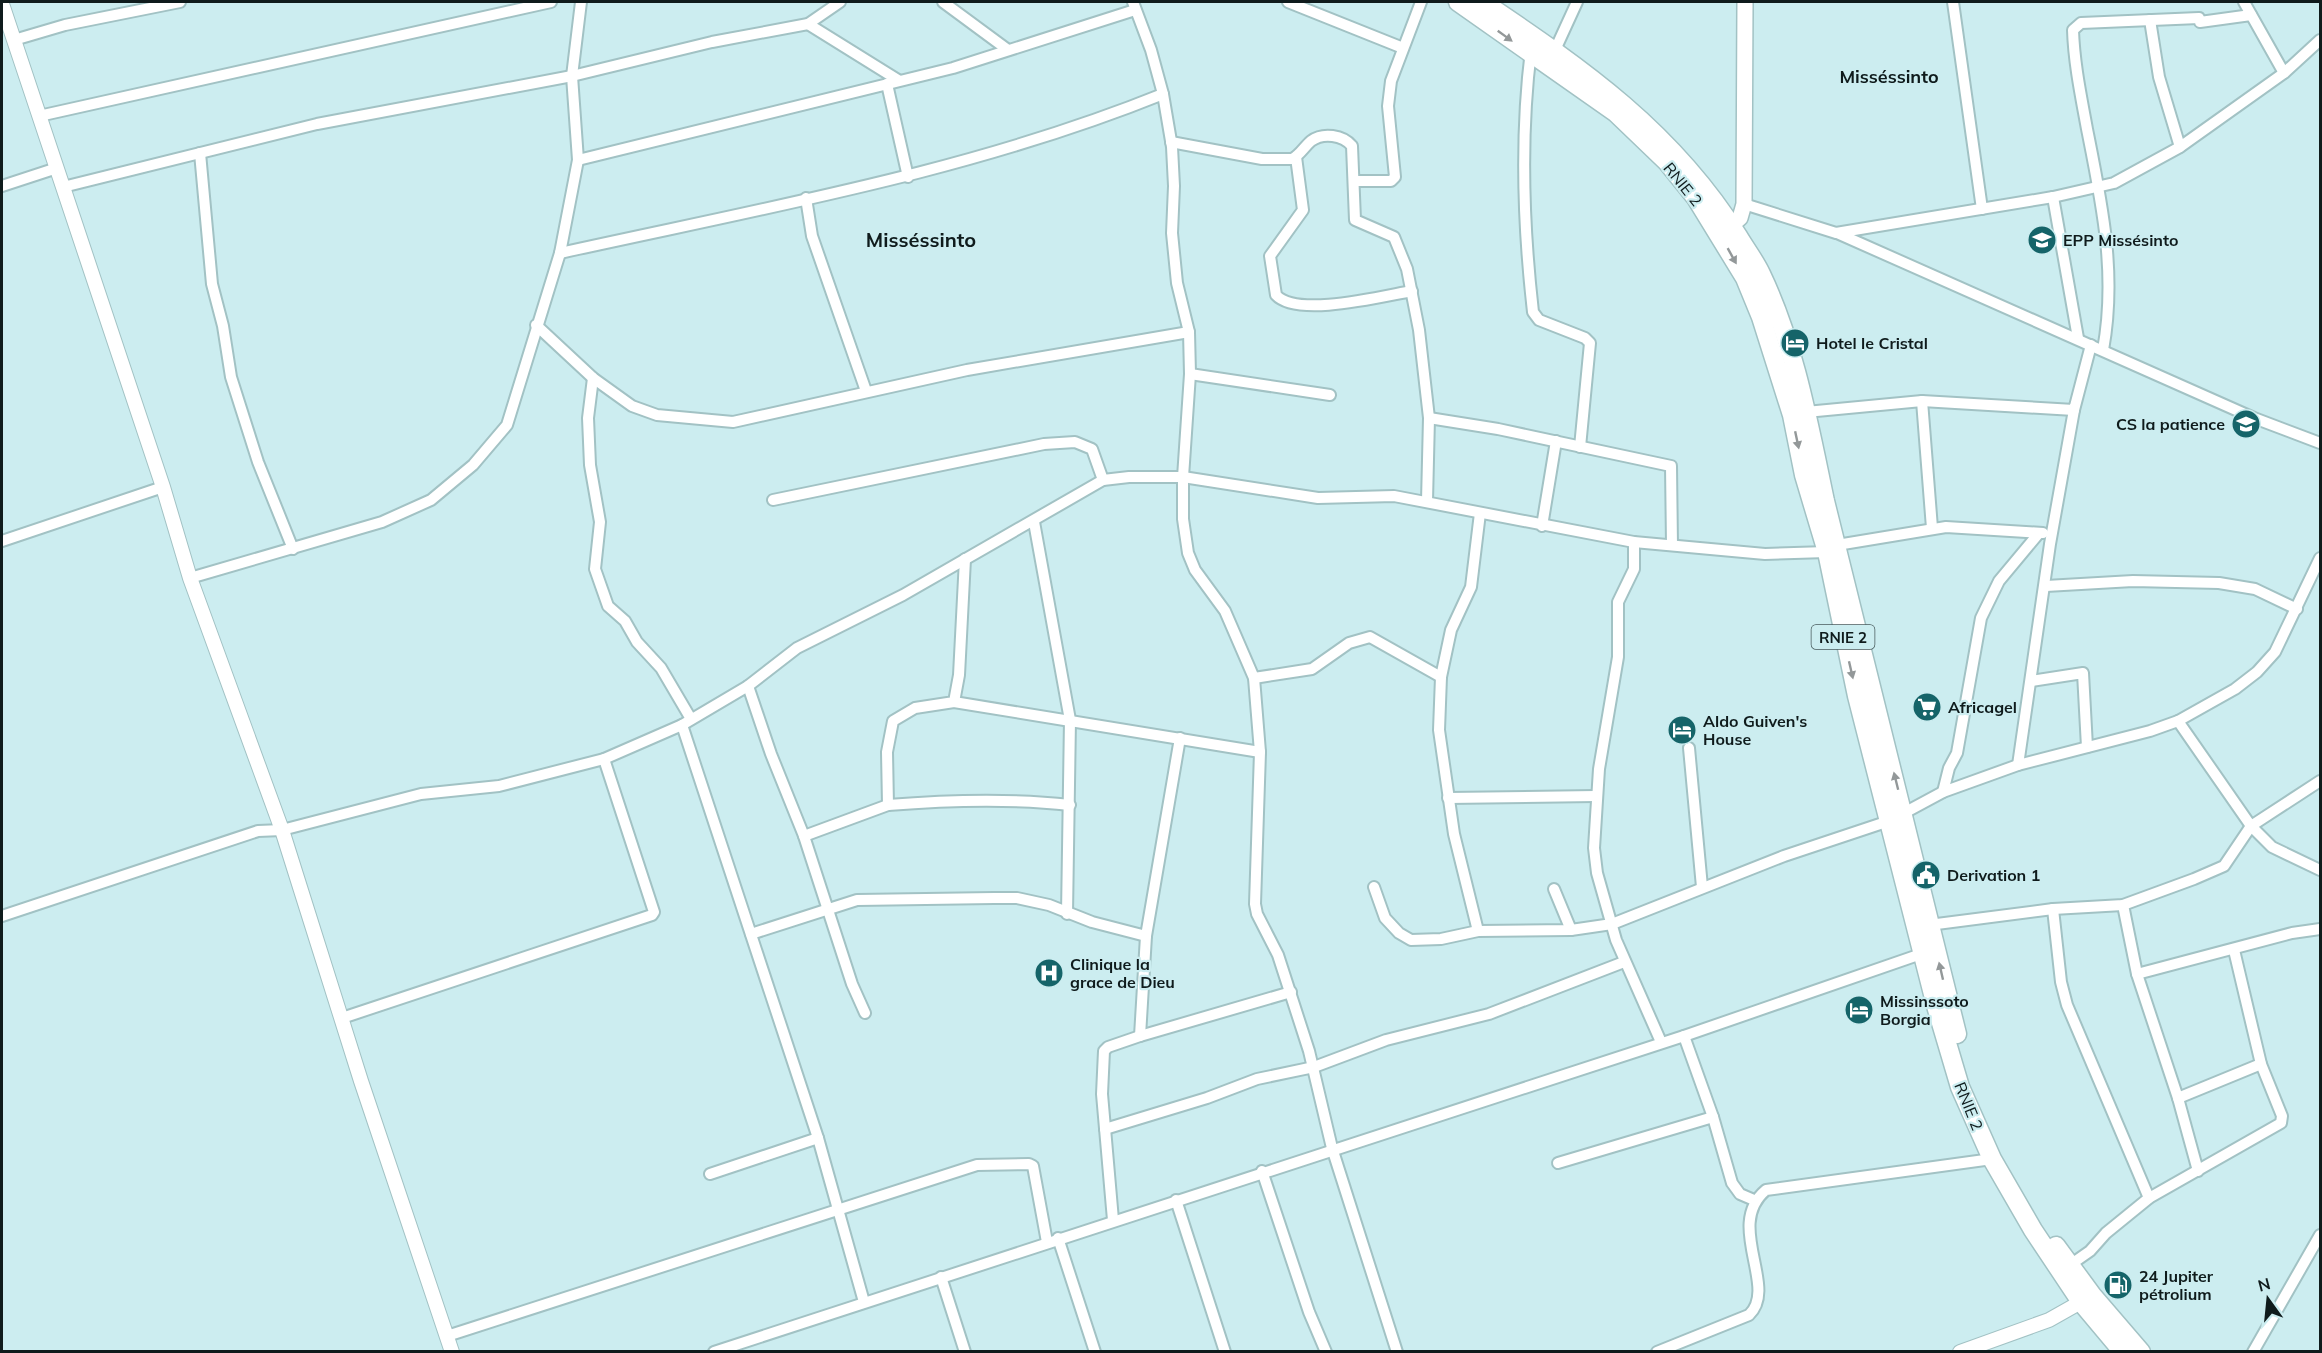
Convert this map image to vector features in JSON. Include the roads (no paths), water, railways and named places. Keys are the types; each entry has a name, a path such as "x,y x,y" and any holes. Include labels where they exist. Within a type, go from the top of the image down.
{"highway":[{"name":"RNIE 2","path":"1458,2 1530,55 1616,113 1667,162 1761,273 1782,329 1806,412 1857,696 1929,925 1958,1038 1984,1117 2018,1188 2070,1265 2087,1298 2123,1352"},
{"name":"RNIE 2","path":"1483,2 1555,50 1632,111 1671,148 1708,190 1761,317 1792,415 1804,475 1832,548"},
{"name":"RNIE 2","path":"1896,817 1924,954 1960,1087 1992,1159 2038,1239 2087,1298 2141,1352"}],"main road":[{"path":"1726,231 1740,218 1744,204 1745,2"}],"street":[{"path":"14,40 65,25 180,2"},
{"path":"39,116 551,2"},
{"path":"190,578 382,522 431,500 473,465 507,425 560,253 578,160 572,76 581,2"},
{"path":"63,187 318,124 572,76 712,42 808,24 840,2"},
{"path":"943,2 1008,50"},
{"path":"1288,2 1403,48"},
{"path":"1354,181 1391,181 1395,177 1388,106 1391,81 1421,2"},
{"path":"1555,50 1577,2"},
{"path":"1953,2 1982,209"},
{"path":"2244,2 2284,73"},
{"path":"2,4 163,487 190,578 282,830 452,1352"},
{"path":"578,160 952,68 1134,6 1151,50 1163,94 1171,142 1174,186 1172,233 1178,283 1189,333 1190,374 1183,477 1183,519 1188,553 1196,570 1225,611 1254,678 1260,752 1255,904 1291,992 1314,1067 1332,1148 1397,1352"},
{"path":"2103,350 2110,296 2098,187 2078,81 2073,30 2081,23 2199,18 2200,22 2251,15"},
{"path":"2150,20 2159,76 2180,147"},
{"path":"808,24 892,82 908,177"},
{"path":"1533,34 1524,129 1523,189 1533,312 1539,320 1585,338 1590,343 1580,447"},
{"path":"1836,233 2053,197 2114,183 2180,147 2284,73 2320,40"},
{"path":"560,253 908,177 1087,124 1163,94"},
{"path":"1171,142 1262,159 1296,157 1316,138 1339,136 1352,146 1356,220 1394,237 1407,269 1412,291 1429,418 1427,501"},
{"path":"200,153 212,284 223,326 231,377 258,462 293,549"},
{"path":"1296,157 1303,210 1270,256 1276,295 1289,303 1328,304 1412,291"},
{"path":"2,186 57,168"},
{"path":"2053,197 2078,338"},
{"path":"806,198 812,236 866,391"},
{"path":"1744,204 1836,233 2078,338 2254,418 2320,443"},
{"path":"536,325 593,378 632,406 657,415 732,422 806,408 866,391 997,364 1189,333"},
{"path":"2018,765 2052,534 2074,410 2091,345"},
{"path":"1190,374 1330,395"},
{"path":"593,378 588,418 590,465 600,522 595,569 608,606 627,624 637,642 661,668 686,722 751,934 818,1138 864,1302"},
{"path":"1922,401 1932,528"},
{"path":"1806,412 1922,401 2074,410"},
{"path":"1429,418 1556,441 1624,458 1671,466 1672,545"},
{"path":"1542,526 1556,441"},
{"path":"773,500 1044,444 1065,442 1076,442 1092,449 1103,480"},
{"path":"2,916 258,831 282,830 421,794 499,786 604,759 686,722 748,686 797,648 903,595 1034,522 1103,480 1129,477 1183,477 1318,498 1394,496 1634,542 1765,554 1832,548 1932,528 1970,527 2052,534"},
{"path":"2,541 163,487"},
{"path":"1478,931 1448,798 1439,730 1441,677 1451,630 1471,587 1480,513"},
{"path":"1034,522 1070,720 1066,914"},
{"path":"1943,792 1949,768 1957,753 1981,618 1999,581 2039,533"},
{"path":"1634,542 1634,569 1618,602 1617,657 1596,796 1594,848 1597,873 1624,962 1661,1042"},
{"path":"1374,887 1385,918 1399,933 1411,940 1441,939 1478,931 1571,930 1612,924 1702,887 1896,817 1943,792 2018,765 2178,721 2235,689 2257,672 2275,652 2320,558"},
{"path":"954,702 959,675 965,559"},
{"path":"2046,586 2133,581 2219,583 2255,589 2297,609"},
{"path":"1254,678 1312,669 1349,643 1370,638 1441,677"},
{"path":"2031,681 2084,673 2087,747"},
{"path":"748,686 771,754 804,836 865,1012"},
{"path":"888,804 886,762 893,721 915,708 954,702 1260,752"},
{"path":"2178,721 2251,826 2272,847 2320,870"},
{"path":"1140,1036 1146,936 1180,738"},
{"path":"1689,748 1702,887"},
{"path":"342,1018 652,915 604,759"},
{"path":"1929,925 2053,909 2123,905 2224,866 2251,826 2320,782"},
{"path":"1448,798 1596,796"},
{"path":"804,836 888,804 981,800 1031,801 1070,806"},
{"path":"1554,889 1571,930"},
{"path":"751,934 856,900 1017,898 1049,905 1066,914 1146,936"},
{"path":"2123,905 2137,974 2178,1098 2198,1171"},
{"path":"2053,909 2061,982 2067,1005 2149,1198"},
{"path":"2137,974 2292,933 2320,928"},
{"path":"2070,1265 2090,1251 2106,1233 2149,1198 2281,1123 2282,1116 2261,1064 2234,950"},
{"path":"714,1352 1332,1148 1684,1036 1924,954"},
{"path":"1105,1129 1207,1098 1257,1079 1314,1067 1386,1040 1515,1006 1624,962"},
{"path":"1113,1220 1102,1094 1104,1051 1108,1047 1140,1036 1291,992"},
{"path":"1684,1036 1713,1117 1732,1184 1740,1194 1754,1200"},
{"path":"2178,1098 2261,1064"},
{"path":"1558,1163 1713,1117"},
{"path":"710,1174 818,1138"},
{"path":"1657,1352 1749,1316 1755,1310 1758,1294 1749,1235 1754,1200 1766,1190 1992,1159"},
{"path":"447,1336 777,1228 840,1211 969,1166 1029,1164 1035,1169 1053,1240 1095,1352"},
{"path":"1262,1171 1309,1311 1326,1352"},
{"path":"1176,1200 1225,1352"},
{"path":"2253,1352 2320,1235"},
{"path":"941,1277 965,1352"},
{"path":"1960,1352 2049,1320 2087,1298"}],"place":[{"name":"EPP Missésinto","path":"2042,240"},
{"name":"Hotel le Cristal","path":"1795,343"},
{"name":"CS la patience","path":"2246,424"},
{"name":"Africagel","path":"1927,707"},
{"name":"Aldo Guiven's House","path":"1682,730"},
{"name":"Derivation 1","path":"1926,875"},
{"name":"Clinique la grace de Dieu","path":"1049,973"},
{"name":"Missinssoto Borgia","path":"1859,1010"},
{"name":"24 Jupiter pétrolium","path":"2118,1285"}],"district":[{"name":"Misséssinto","path":"1889,76"},
{"name":"Misséssinto","path":"921,239"}]}
